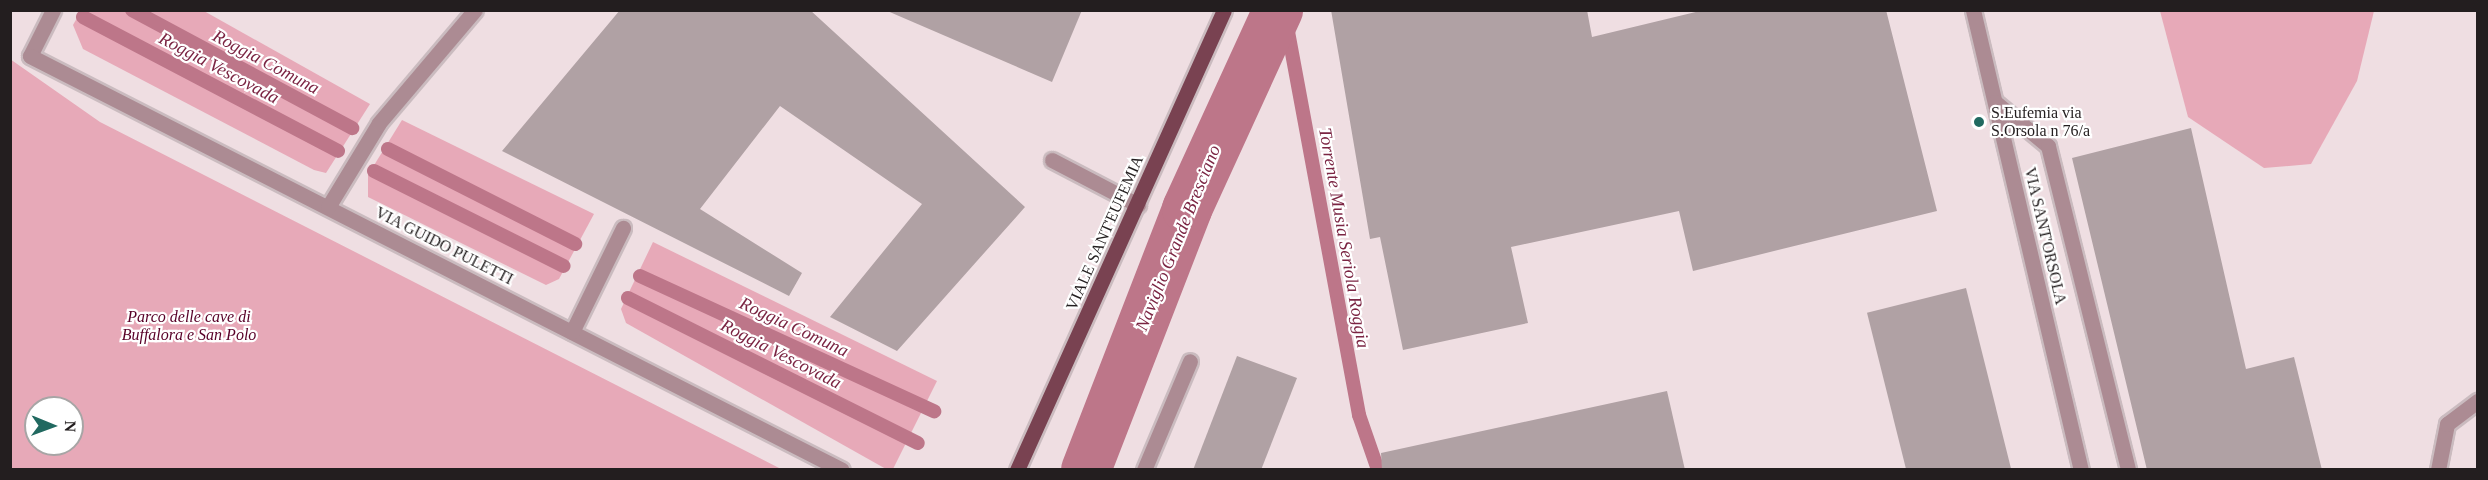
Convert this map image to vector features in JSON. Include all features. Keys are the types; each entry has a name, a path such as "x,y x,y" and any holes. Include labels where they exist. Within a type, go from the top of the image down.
{"main road":[{"name":"VIALE SANT'EUFEMIA","path":"1017,470 1224,10"}],"street":[{"name":"VIA GUIDO PULETTI","path":"53,10 30,56 842,470"},
{"path":"328,207 379,123 475,10"},
{"name":"VIA SANT'ORSOLA","path":"1973,10 2081,470"},
{"path":"1995,102 2048,146 2128,470"},
{"path":"1052,160 1138,205"},
{"path":"572,332 623,228"},
{"path":"1144,470 1190,361"},
{"path":"2438,470 2447,424 2478,401"}],"green space":[{"path":"81,11 204,11 370,104 326,173 314,170 83,49 73,25"},
{"path":"2160,11 2374,11 2357,81 2311,164 2264,168 2188,117"},
{"name":"Parco delle cave di Buffalora e San Polo","path":"10,59 100,122 781,469 11,469"},
{"path":"402,120 594,214 559,279 546,285 368,197 368,175"},
{"path":"653,242 937,381 893,469 886,469 626,323 621,309"}],"building":[{"path":"620,10 810,10 1025,207 897,351 830,317 922,204 780,106 700,209 802,273 789,296 502,151"},
{"path":"885,10 1082,10 1052,82"},
{"path":"1331,10 1587,10 1592,37 1704,10 1886,10 1937,211 1693,271 1679,211 1511,247 1528,323 1403,350 1380,237 1370,239"},
{"path":"2191,128 2246,369 2294,357 2322,470 2147,470 2072,158"},
{"path":"1966,288 2011,469 1906,470 1867,313"},
{"path":"1237,356 1297,378 1261,470 1193,470"},
{"path":"1667,391 1685,470 1382,470 1381,453"}],"waterway":[{"name":"Roggia Comuna","path":"132,10 352,128"},
{"name":"Naviglio Grande Bresciano","path":"1086,470 1187,209 1278,10"},
{"name":"Torrente Musia Seriola Roggia","path":"1284,10 1359,415 1378,470"},
{"name":"Roggia Vescovada","path":"83,17 338,151"},
{"name":"Roggia Comuna","path":"388,149 575,244"},
{"name":"Roggia Vescovada","path":"374,171 564,266"},
{"name":"Roggia Comuna","path":"640,276 934,411"},
{"name":"Roggia Vescovada","path":"628,298 918,443"}],"place":[{"name":"S.Eufemia via S.Orsola n 76/a","path":"1979,122"}]}
